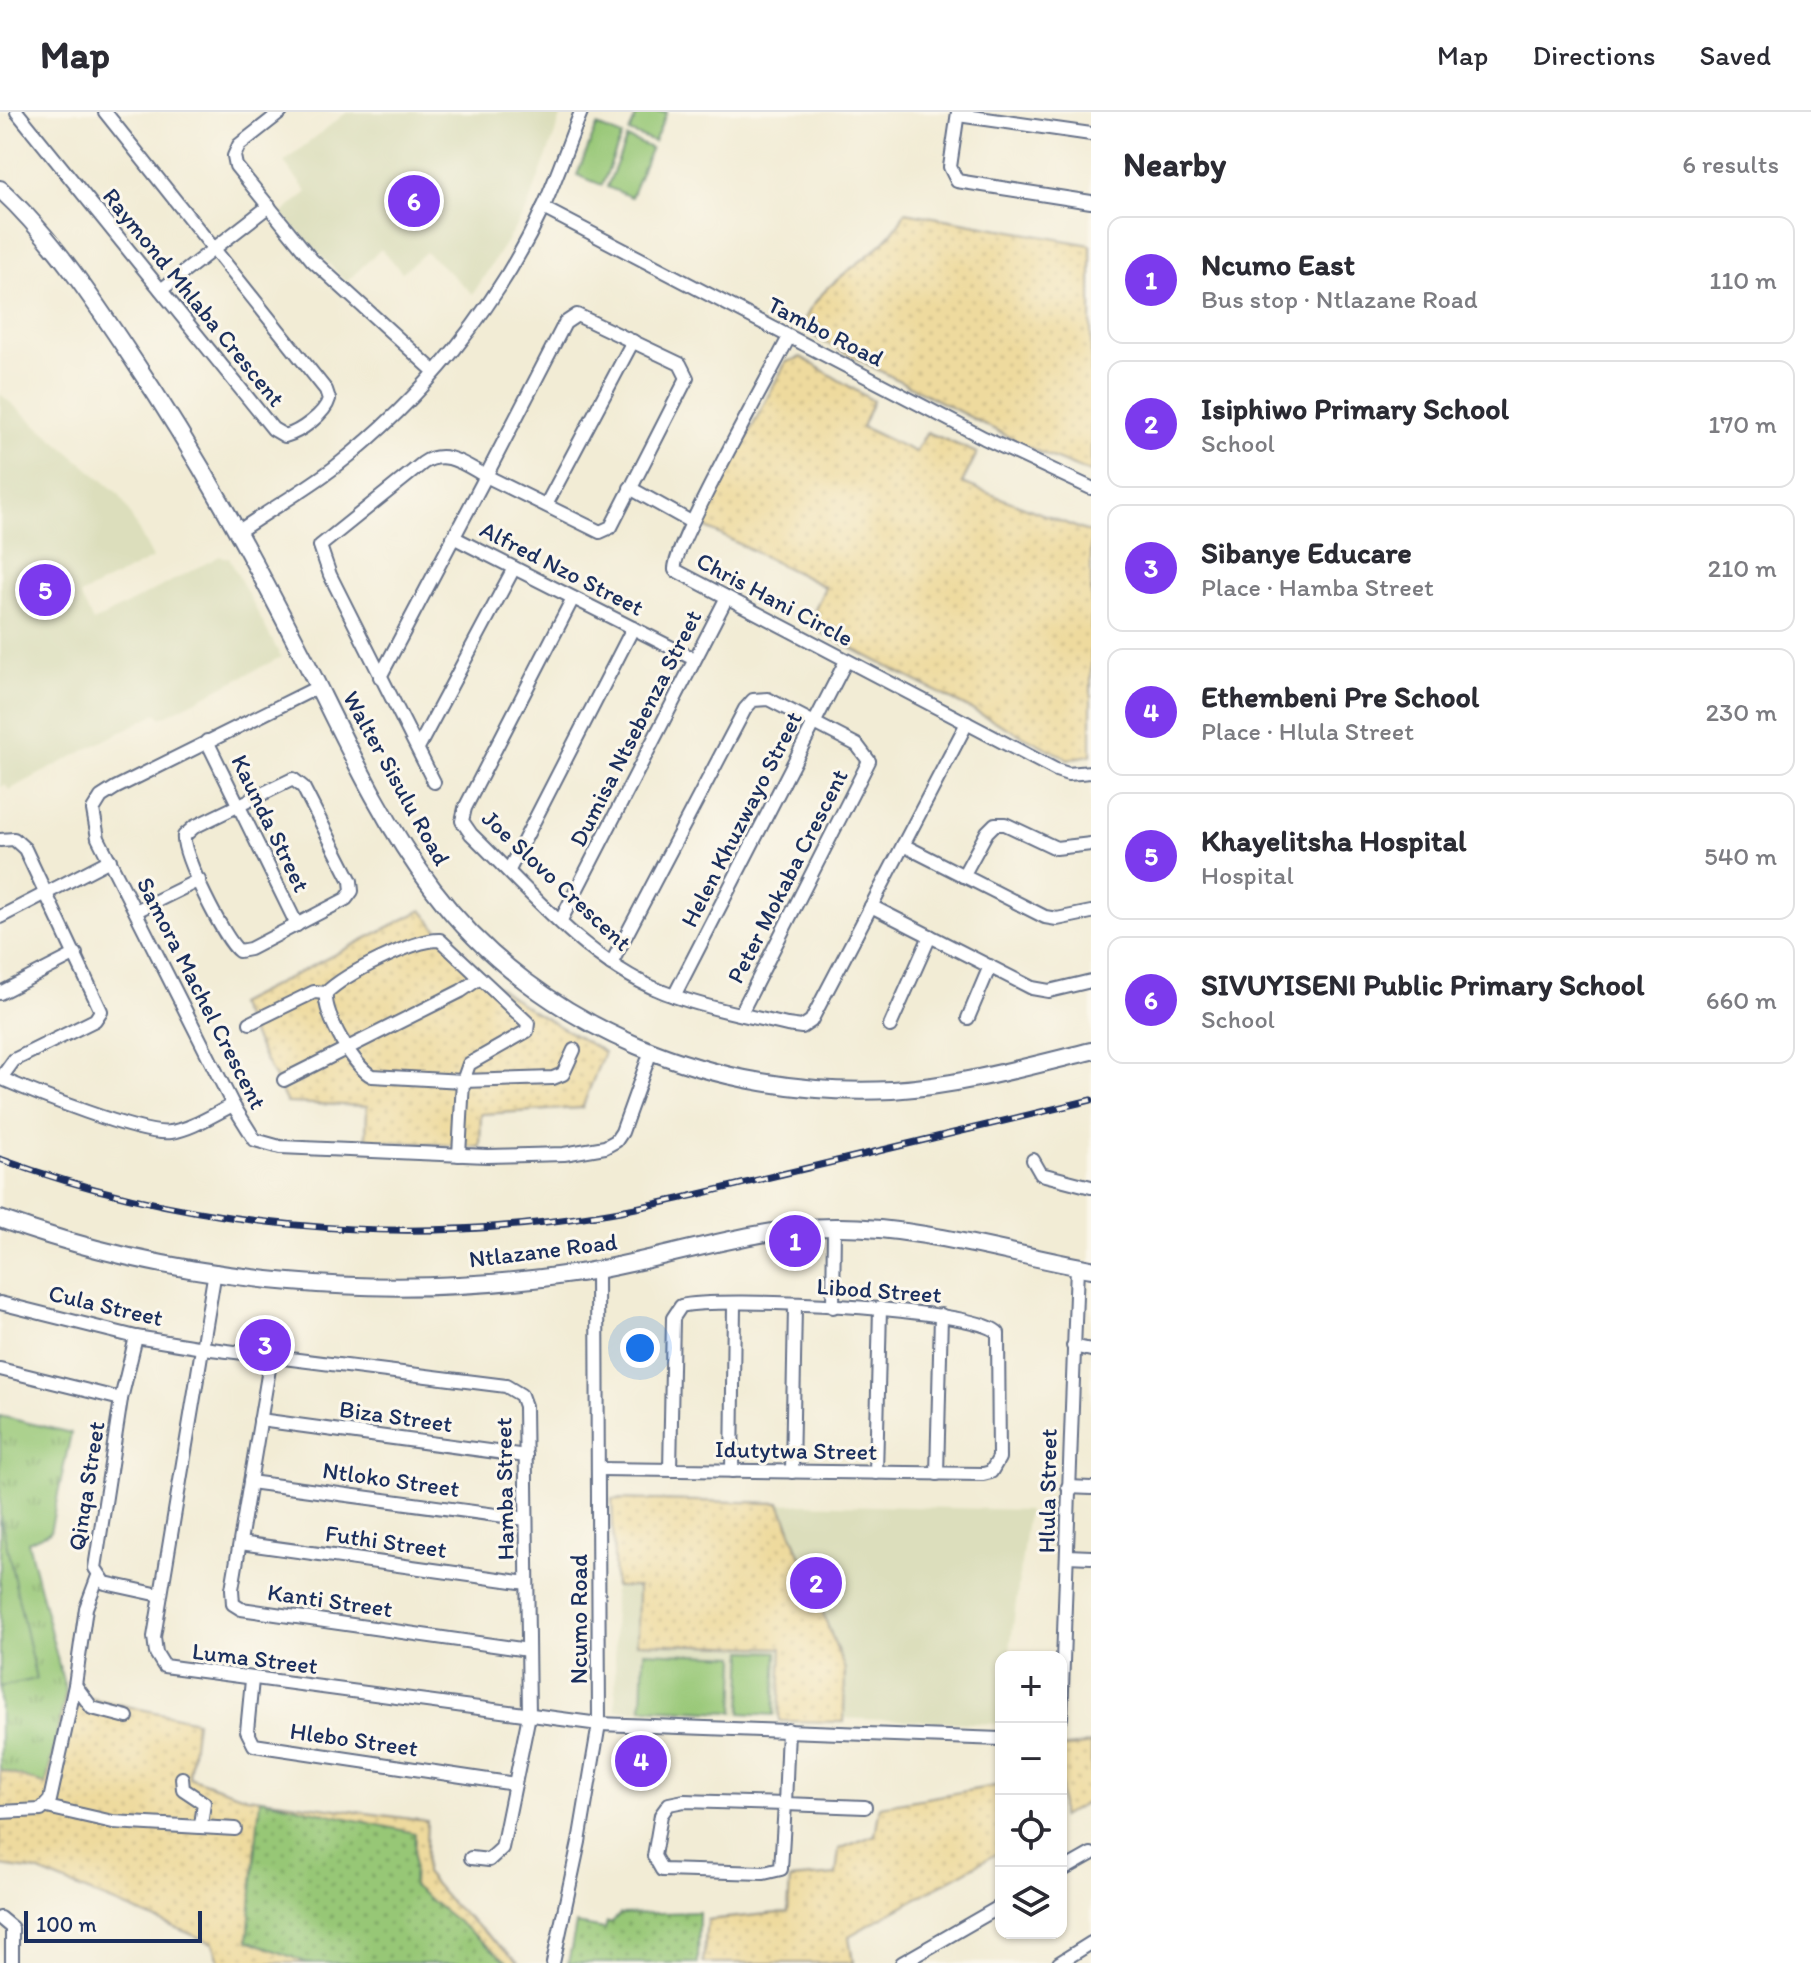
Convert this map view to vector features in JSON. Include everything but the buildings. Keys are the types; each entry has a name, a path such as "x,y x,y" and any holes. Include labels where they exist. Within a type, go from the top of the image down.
{"street":[{"name":"Raymond Mhlaba Crescent","path":"17,112 273,429 285,436 307,423 329,404 326,390 105,112"},
{"path":"280,112 239,145 234,156 236,166 312,260 435,372"},
{"path":"239,531 334,467 374,434 435,372 479,317 543,208 581,112"},
{"path":"1091,134 958,114 950,167 957,181 1091,202"},
{"name":"Walter Sisulu Road","path":"0,182 6,194 118,338 171,416 239,531 396,836 456,917 505,966 591,1024 651,1051 754,1083 833,1091 896,1090 1091,1051"},
{"path":"161,290 269,206"},
{"name":"Tambo Road","path":"543,208 984,438 1091,488"},
{"path":"380,677 453,537 486,476 569,318 577,315 588,317 680,364 687,378 611,527 604,531 546,505 486,476 449,457 430,458 320,546 326,566 380,677 434,782"},
{"name":"Chris Hani Circle","path":"789,337 691,522 673,566 678,573 726,599 1063,773 1091,772"},
{"path":"546,505 633,341"},
{"path":"630,488 691,522"},
{"name":"Alfred Nzo Street","path":"453,537 694,659"},
{"path":"418,748 514,568"},
{"name":"Joe Slovo Crescent","path":"573,598 462,818 471,834 611,964 674,996 787,1025 807,1024 967,723"},
{"name":"Dumisa Ntsebenza Street","path":"561,920 726,599"},
{"path":"509,870 633,628"},
{"name":"Helen Khuzwayo Street","path":"674,996 846,661"},
{"name":"Samora Machel Crescent","path":"318,687 115,788 95,803 93,828 246,1128 263,1145 459,1155 564,1154 605,1147 616,1141 622,1132 651,1051"},
{"name":"Peter Mokaba Crescent","path":"611,964 749,704 757,698 768,699 864,751 868,766 741,1013"},
{"name":"Kaunda Street","path":"207,741 297,925"},
{"path":"282,782 299,782 351,881 352,891 346,899 250,949 235,949 199,880 183,846 184,836 194,827 282,782"},
{"path":"963,876 987,832 995,824 1005,824 1060,849 1091,844"},
{"path":"0,840 8,838 20,843 99,1001 100,1015 14,1060 0,1078 75,1107 164,1133 186,1127 233,1105"},
{"path":"903,845 1051,919 1091,912"},
{"path":"0,917 110,860"},
{"path":"136,911 199,880"},
{"path":"871,906 1041,990 1091,981"},
{"path":"890,1026 930,936"},
{"path":"459,1155 463,1081 469,1064 478,1056 527,1031 524,1015 440,940 428,940 333,986 326,993 327,1009 360,1070 372,1076 463,1081 553,1078 563,1074 574,1050"},
{"path":"0,993 76,954"},
{"path":"968,1018 990,966"},
{"path":"284,1080 461,991 480,978"},
{"path":"250,1023 314,992 326,993"},
{"path":"1033,1160 1045,1176 1091,1187"},
{"name":"Ntlazane Road","path":"0,1219 87,1245 215,1271 305,1282 399,1286 512,1281 597,1270 771,1233 834,1227 889,1230 1084,1267"},
{"path":"833,1307 834,1227"},
{"name":"Hlula Street","path":"1063,1651 1073,1346 1084,1267"},
{"name":"Ncumo Road","path":"553,1963 579,1842 599,1724 597,1270"},
{"name":"Luma Street","path":"215,1271 154,1637 156,1653 164,1666 599,1724"},
{"name":"Cula Street","path":"0,1303 136,1337 203,1348"},
{"name":"Libod Street","path":"670,1470 673,1318 675,1311 688,1304 880,1308 984,1323 998,1333 999,1458 991,1472"},
{"path":"732,1471 734,1305"},
{"path":"792,1472 795,1306"},
{"path":"876,1473 880,1308"},
{"path":"937,1474 941,1315"},
{"name":"Qinqa Street","path":"136,1337 121,1399 95,1568 105,1583 160,1595"},
{"path":"1073,1346 1091,1350"},
{"name":"Hamba Street","path":"203,1348 510,1387 521,1395 525,1406 529,1715"},
{"name":"Kanti Street","path":"271,1357 232,1599 241,1609 528,1650"},
{"path":"0,1369 121,1399"},
{"name":"Biza Street","path":"260,1420 526,1456"},
{"name":"Idutytwa Street","path":"599,1469 937,1474 991,1472"},
{"name":"Ntloko Street","path":"250,1482 526,1519"},
{"path":"1068,1487 1091,1488"},
{"name":"Futhi Street","path":"240,1543 527,1583"},
{"path":"1067,1556 1091,1557"},
{"path":"47,1807 75,1685 86,1608 98,1576"},
{"name":"Hlebo Street","path":"252,1680 247,1731 251,1742 259,1747 515,1784"},
{"path":"75,1685 92,1708 127,1717"},
{"path":"471,1858 489,1860 502,1848 529,1715"},
{"path":"599,1724 995,1739"},
{"path":"788,1730 785,1804 784,1860 778,1871 668,1872 655,1861 661,1815 669,1804 684,1801 785,1804 865,1807"},
{"path":"182,1778 183,1789 204,1803 201,1825"},
{"path":"0,1812 47,1807 113,1822 235,1829"},
{"path":"1067,1868 1091,1854"},
{"path":"902,1963 995,1909"},
{"path":"0,1918 12,1928 12,1963"},
{"path":"1059,1963 1091,1943"}],"shaded area":[{"path":"347,112 563,112 527,209 473,294 426,252 402,272 381,249 346,282 282,214 307,192 284,162"},
{"path":"0,394 120,495 153,558 80,595 93,622 220,556 229,558 281,657 161,718 157,713 9,790 5,784 0,787"},
{"path":"612,1499 1028,1510 1010,1651 995,1651 995,1724 616,1710"}],"green space":[{"path":"638,112 667,112 654,142 629,132"},
{"path":"597,126 622,136 602,185 577,175"},
{"path":"627,138 651,148 631,197 607,187"},
{"path":"0,1416 71,1433 50,1532 28,1542 66,1693 46,1785 0,1770"},
{"path":"0,1515 36,1679 0,1687"},
{"path":"744,1651 777,1652 774,1715 741,1713"},
{"path":"644,1652 736,1656 734,1712 642,1708"},
{"path":"260,1799 415,1833 413,1886 509,1963 307,1963 248,1940"},
{"path":"699,1912 698,1963 568,1963 576,1924 605,1929 607,1922 612,1922 620,1914"}],"sand":[{"path":"905,212 1091,245 1091,473 1034,450 818,339 803,324 824,292 883,242"},
{"path":"801,357 873,401 862,427 915,452 927,432 977,453 962,483 1091,533 1091,755 1068,759 808,626 825,587 701,525 786,362"},
{"path":"422,910 462,960 523,1005 604,1052 582,1108 481,1114 480,1147 366,1140 367,1106 287,1103 237,1004"},
{"path":"612,1499 780,1503 845,1670 844,1722 779,1721 782,1648 637,1643 638,1587 615,1587"},
{"path":"66,1693 196,1721 189,1777 247,1797 427,1821 425,1873 451,1903 520,1963 220,1963 213,1943 37,1871 0,1866 0,1770 46,1785"},
{"path":"1091,1744 1091,1800 1067,1814 1067,1795 1067,1747"},
{"path":"995,1786 995,1854 849,1936 853,1963 703,1963 707,1920 788,1912 790,1879 836,1875 839,1849 875,1835 880,1806"}],"railway":[{"path":"0,1159 72,1183 145,1201 295,1225 370,1230 521,1225 645,1206 1091,1100"}],"place":[{"name":"SIVUYISENI Public Primary School","path":"414,201"},
{"name":"Khayelitsha Hospital","path":"45,590"},
{"name":"Ncumo East","path":"795,1241"},
{"name":"Sibanye Educare","path":"265,1345"},
{"name":"Isiphiwo Primary School","path":"816,1583"},
{"name":"Ethembeni Pre School","path":"641,1761"}]}
